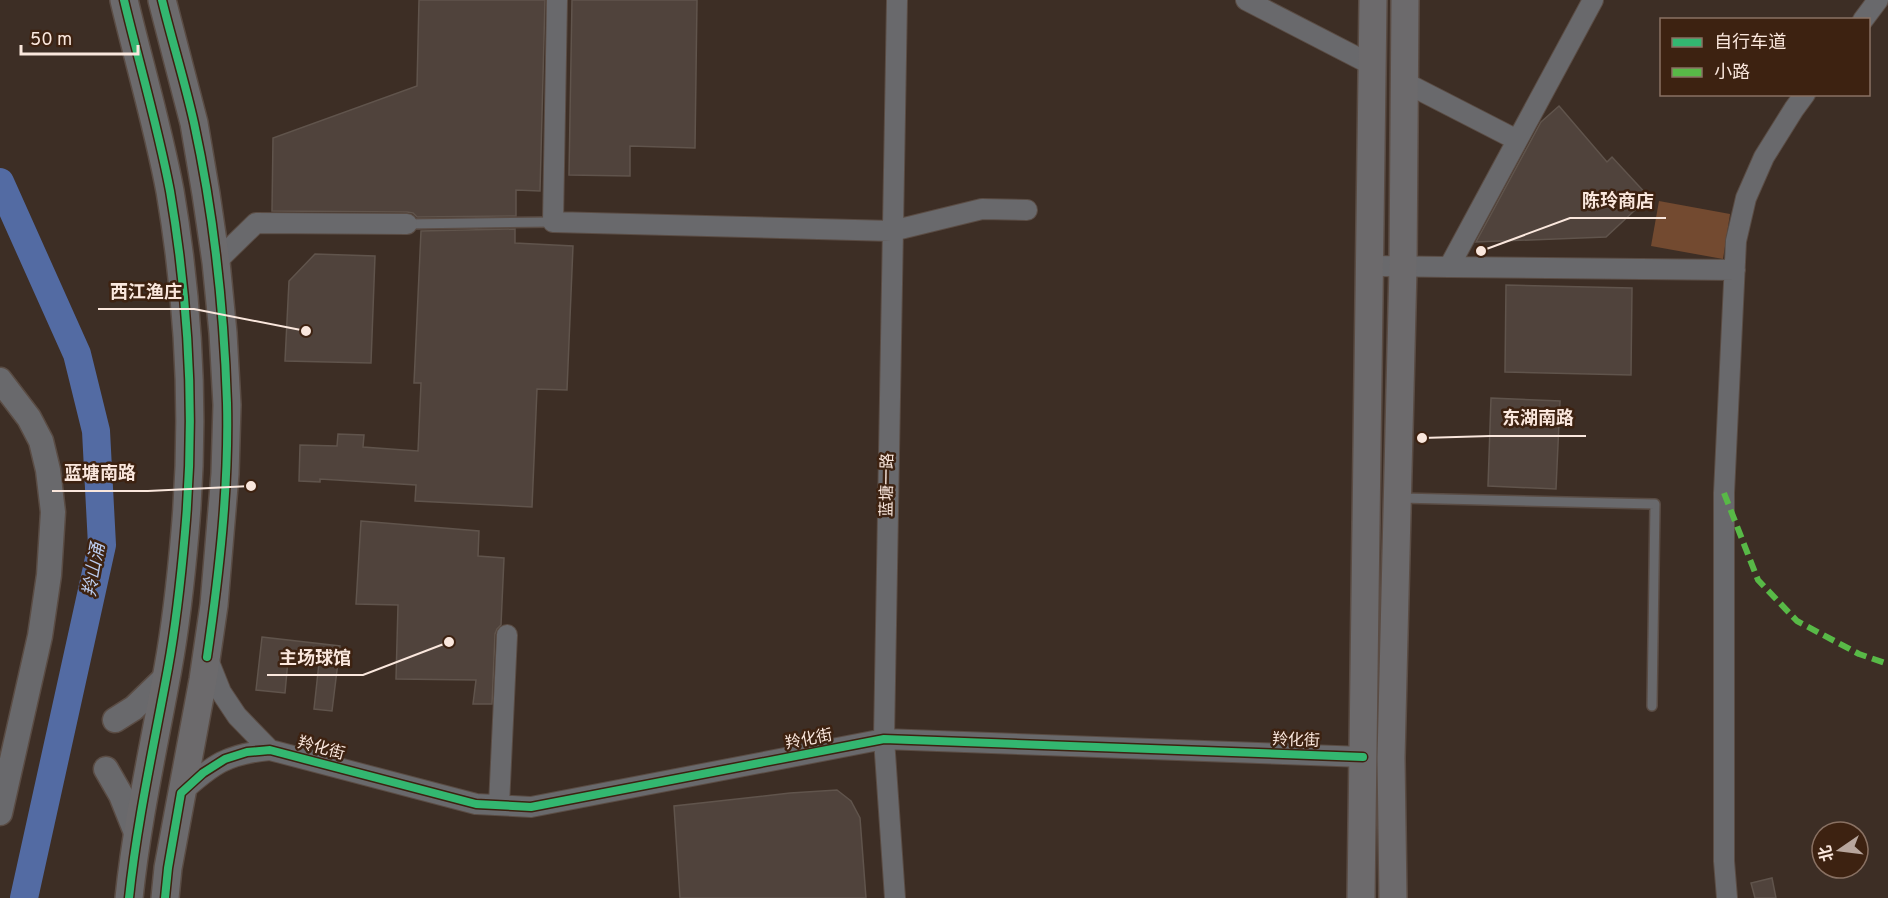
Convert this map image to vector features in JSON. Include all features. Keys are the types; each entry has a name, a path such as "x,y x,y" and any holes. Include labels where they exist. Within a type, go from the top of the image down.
{"main road":[{"path":"124,0 170,190 187,328 189,421 185,531 179,591 137,835 129,898"},
{"path":"162,0 194,123 207,194 223,333 227,405 221,540 214,605 207,657 168,867 165,898"},
{"path":"1361,898 1373,0"},
{"path":"1393,898 1391,758 1403,267 1405,0"}],"street":[{"path":"557,0 553,222 892,231 982,209 1027,210"},
{"name":"蓝塘一路","path":"896,898 884,739 897,0"},
{"path":"1246,0 1372,65"},
{"path":"1449,267 1593,0"},
{"path":"1864,18 1878,0"},
{"path":"1404,82 1517,140"},
{"path":"1727,898 1724,861 1724,493 1736,240 1746,198 1764,157 1804,96"},
{"path":"216,262 256,223 407,224"},
{"path":"1370,266 1735,270"},
{"path":"0,380 29,418 41,441 48,470 53,512 50,575 40,636 0,813"},
{"path":"499,805 507,635"},
{"path":"207,657 221,692 237,716 270,750"},
{"path":"115,720 134,708 166,677"},
{"name":"羚化街","path":"270,750 476,804 531,807 884,739 1363,757"},
{"path":"181,793 203,773 225,759 247,752 270,750"},
{"path":"106,769 121,795 137,835"}],"lane":[{"path":"407,224 553,222"},
{"path":"1398,498 1655,504 1652,706"}],"shaded area":[{"path":"1659,201 1730,214 1723,259 1651,246"}],"building":[{"path":"419,0 545,0 540,191 516,190 516,216 417,217 407,212 272,211 273,138 417,86"},
{"path":"572,0 697,0 695,148 630,146 630,176 569,175"},
{"path":"1559,106 1607,162 1612,157 1649,197 1606,237 1476,242 1541,122"},
{"path":"515,229 515,243 573,246 567,390 537,389 532,507 415,501 416,485 320,479 320,482 299,481 300,445 337,446 338,434 364,435 363,447 418,451 421,383 414,383 421,231"},
{"path":"315,254 375,256 371,363 285,361 289,281"},
{"path":"1506,285 1632,288 1631,375 1505,372"},
{"path":"1491,398 1560,401 1556,489 1488,486"},
{"path":"361,521 479,531 478,556 504,558 501,625 495,634 492,704 473,704 476,680 396,679 398,605 356,604"},
{"path":"262,637 340,646 332,711 314,709 319,663 288,660 285,693 256,690"},
{"path":"837,790 851,801 860,818 866,898 680,898 674,806"},
{"path":"1772,878 1776,898 1755,898 1751,883"}],"waterway":[{"name":"羚山涌","path":"0,182 77,354 96,431 102,545 24,898"}],"marked path":[{"path":"1724,493 1758,580 1797,621 1859,654 1888,664"}],"cycle path":[{"path":"124,0 165,167 177,233 186,318 190,404 188,489 178,601 141,812 129,898"},
{"path":"162,0 201,158 217,263 223,333 227,403 225,499 207,657"},
{"path":"165,898 181,793 203,773 225,759 247,752 270,750 476,804 531,807 884,739 1363,757"}],"place":[{"name":"陈玲商店","path":"1481,251"},
{"name":"西江渔庄","path":"306,331"},
{"name":"东湖南路","path":"1422,438"},
{"name":"蓝塘南路","path":"251,486"},
{"name":"主场球馆","path":"449,642"}]}
